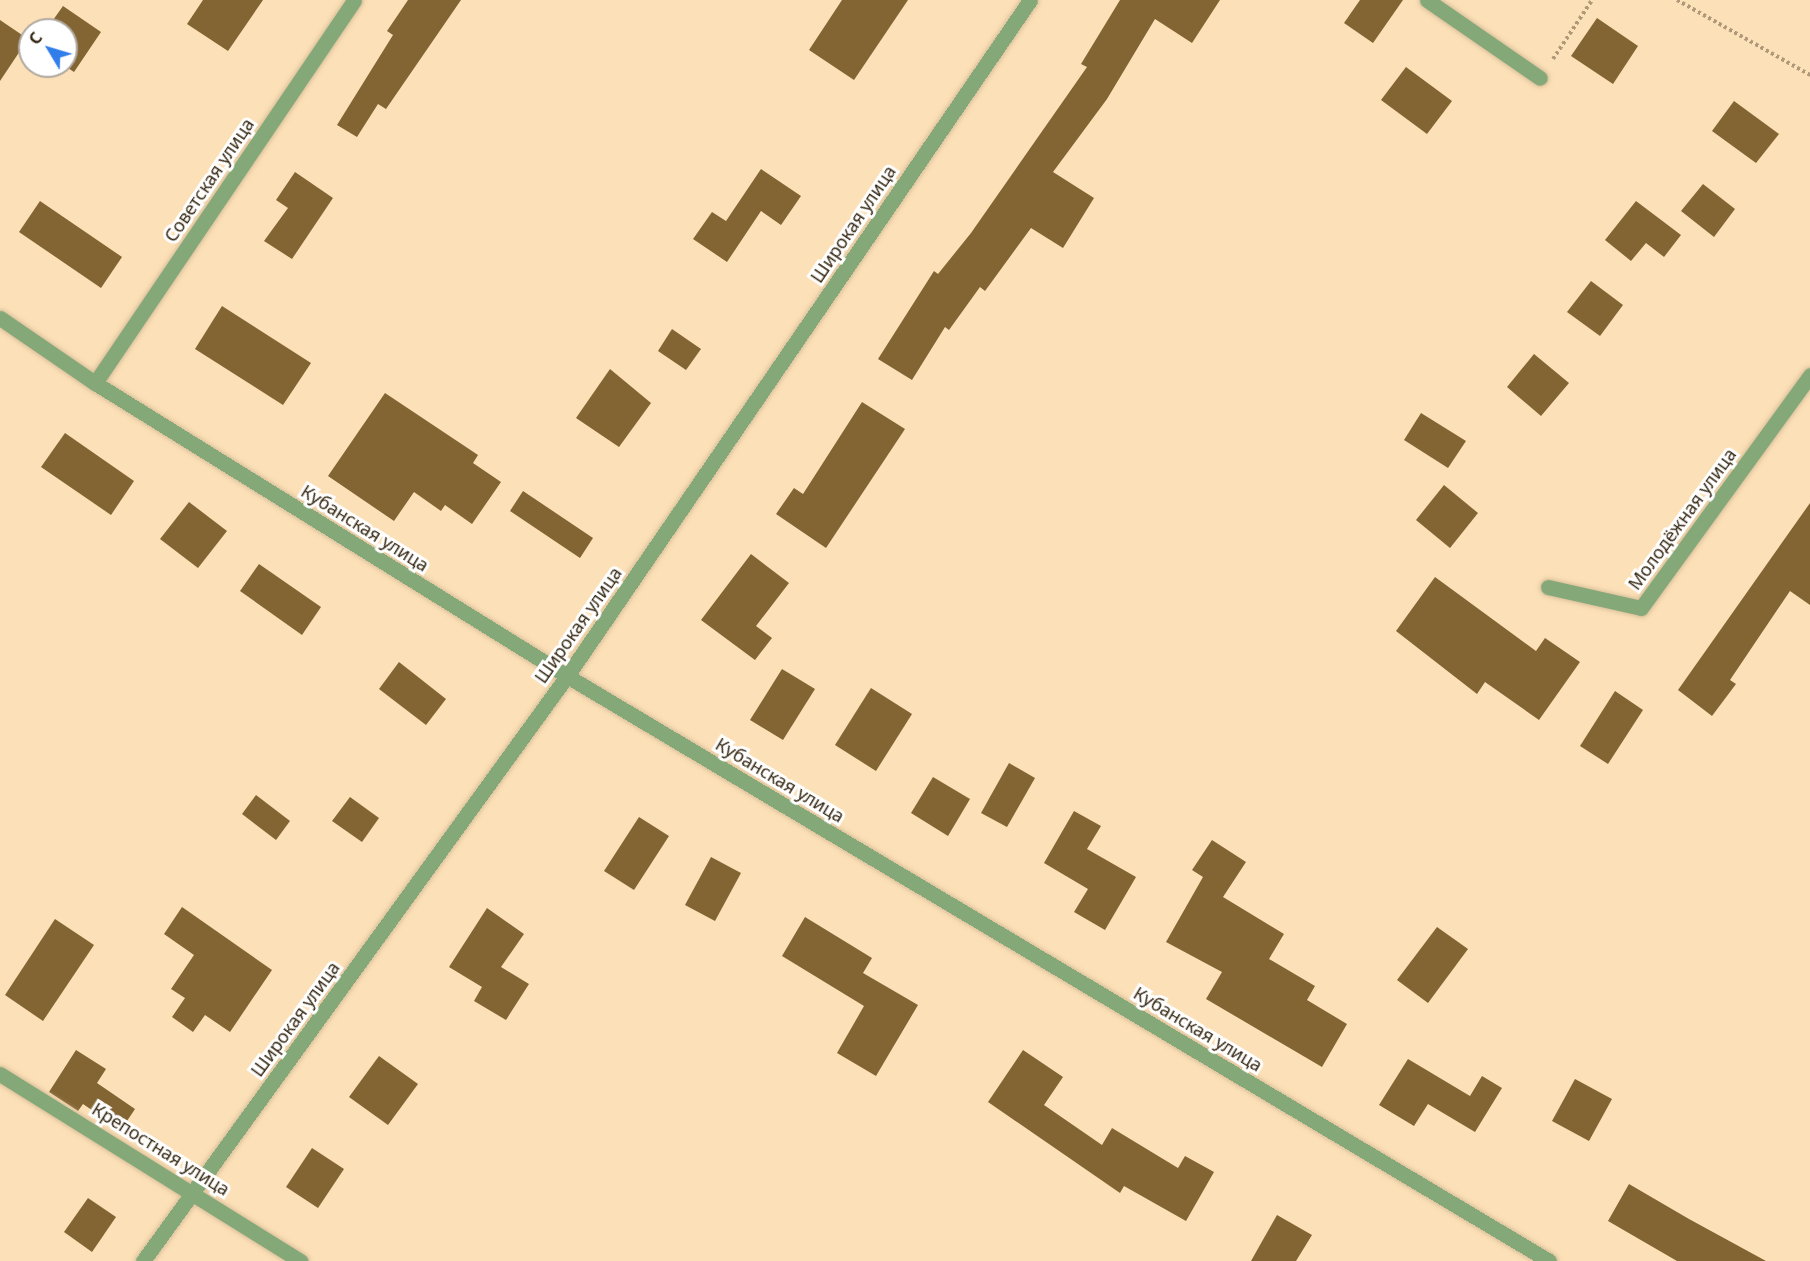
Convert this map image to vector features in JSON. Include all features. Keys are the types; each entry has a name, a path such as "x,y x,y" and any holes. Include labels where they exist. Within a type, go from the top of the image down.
{"street":[{"name":"Советская улица","path":"95,383 354,0"},
{"name":"Широкая улица","path":"143,1261 567,676 1030,0"},
{"path":"1427,0 1540,78"},
{"name":"Кубанская улица","path":"0,318 95,383 567,676 1549,1261"},
{"name":"Молодёжная улица","path":"1548,587 1641,608 1810,375"},
{"name":"Крепостная улица","path":"0,1074 195,1191 300,1261"}],"path":[{"path":"1540,78 1592,0"},
{"path":"1677,0 1740,40 1810,75"}],"building":[{"path":"203,0 263,0 228,51 187,24"},
{"path":"408,0 461,0 386,109 378,104 357,137 337,125 393,35 387,31"},
{"path":"842,0 908,0 854,80 809,50"},
{"path":"1120,0 1220,0 1192,43 1155,19 1107,99 1053,172 1094,198 1063,248 1031,228 985,291 980,287 949,330 945,327 912,380 878,359 934,271 938,274 971,233 1087,67 1081,64"},
{"path":"1360,0 1403,0 1373,43 1344,23"},
{"path":"63,6 101,32 78,66 78,18 54,18"},
{"path":"1597,18 1638,46 1613,84 1571,56"},
{"path":"0,20 18,32 18,54 0,81"},
{"path":"1406,67 1452,101 1427,134 1381,100"},
{"path":"1734,101 1779,134 1756,163 1712,131"},
{"path":"761,169 801,196 781,225 761,211 727,262 693,239 712,212 726,221"},
{"path":"295,172 333,198 292,259 264,241 288,208 276,200"},
{"path":"1703,184 1735,209 1714,237 1681,211"},
{"path":"40,201 122,257 101,288 19,232"},
{"path":"1636,201 1681,235 1664,257 1646,243 1631,261 1605,240"},
{"path":"1591,281 1623,305 1600,336 1567,312"},
{"path":"222,306 311,363 283,405 195,349"},
{"path":"672,329 701,349 686,370 658,351"},
{"path":"1534,354 1569,383 1541,416 1507,387"},
{"path":"610,369 651,403 619,447 576,418"},
{"path":"385,393 478,455 473,463 501,482 472,524 445,505 441,511 414,492 394,521 328,476"},
{"path":"862,402 905,429 826,548 776,514 794,488 803,494"},
{"path":"1421,413 1466,441 1448,468 1404,440"},
{"path":"65,433 134,481 111,515 41,467"},
{"path":"1444,485 1478,513 1450,548 1416,520"},
{"path":"523,491 593,538 580,558 510,511"},
{"path":"189,502 227,531 198,568 160,539"},
{"path":"1810,503 1810,605 1790,591 1730,680 1736,684 1712,716 1678,690"},
{"path":"751,554 789,583 756,626 772,638 755,660 701,620"},
{"path":"259,564 321,607 302,635 240,591"},
{"path":"1435,577 1536,651 1545,638 1580,662 1539,720 1485,682 1477,694 1396,631"},
{"path":"399,662 446,699 426,725 379,689"},
{"path":"782,669 815,689 783,740 750,720"},
{"path":"871,688 912,714 876,771 835,745"},
{"path":"1615,691 1643,710 1608,764 1580,746"},
{"path":"1009,763 1035,778 1007,827 981,813"},
{"path":"933,777 970,799 948,836 911,813"},
{"path":"256,795 290,821 276,840 242,814"},
{"path":"350,797 379,818 362,842 332,821"},
{"path":"1074,811 1101,826 1087,849 1136,877 1105,930 1074,912 1088,889 1044,863"},
{"path":"639,817 669,836 634,890 604,871"},
{"path":"1212,840 1246,862 1223,897 1284,934 1269,959 1315,986 1307,1000 1347,1024 1322,1067 1206,999 1222,972 1166,942 1203,877 1192,870"},
{"path":"711,857 741,873 715,921 685,905"},
{"path":"182,907 272,970 230,1032 205,1015 193,1032 172,1017 185,998 171,989 194,955 164,934"},
{"path":"487,908 524,934 501,967 529,984 506,1020 474,1001 482,987 449,967"},
{"path":"805,917 872,958 863,973 918,1005 876,1076 837,1053 864,1006 782,956"},
{"path":"55,919 94,945 43,1021 5,995"},
{"path":"1437,927 1468,949 1428,1003 1397,980"},
{"path":"76,1050 106,1069 97,1083 135,1109 121,1130 83,1104 78,1111 49,1092"},
{"path":"1023,1050 1063,1077 1044,1105 1102,1145 1112,1128 1178,1168 1185,1156 1214,1172 1186,1221 1124,1186 1120,1193 988,1102"},
{"path":"379,1056 418,1084 388,1125 349,1097"},
{"path":"1408,1059 1470,1096 1482,1076 1502,1088 1475,1132 1428,1104 1414,1126 1379,1105"},
{"path":"1575,1079 1612,1099 1589,1141 1552,1121"},
{"path":"312,1148 344,1169 318,1208 286,1187"},
{"path":"1629,1184 1766,1261 1677,1261 1608,1221"},
{"path":"88,1198 116,1217 92,1252 64,1232"},
{"path":"1277,1215 1312,1235 1296,1261 1251,1261"}]}
